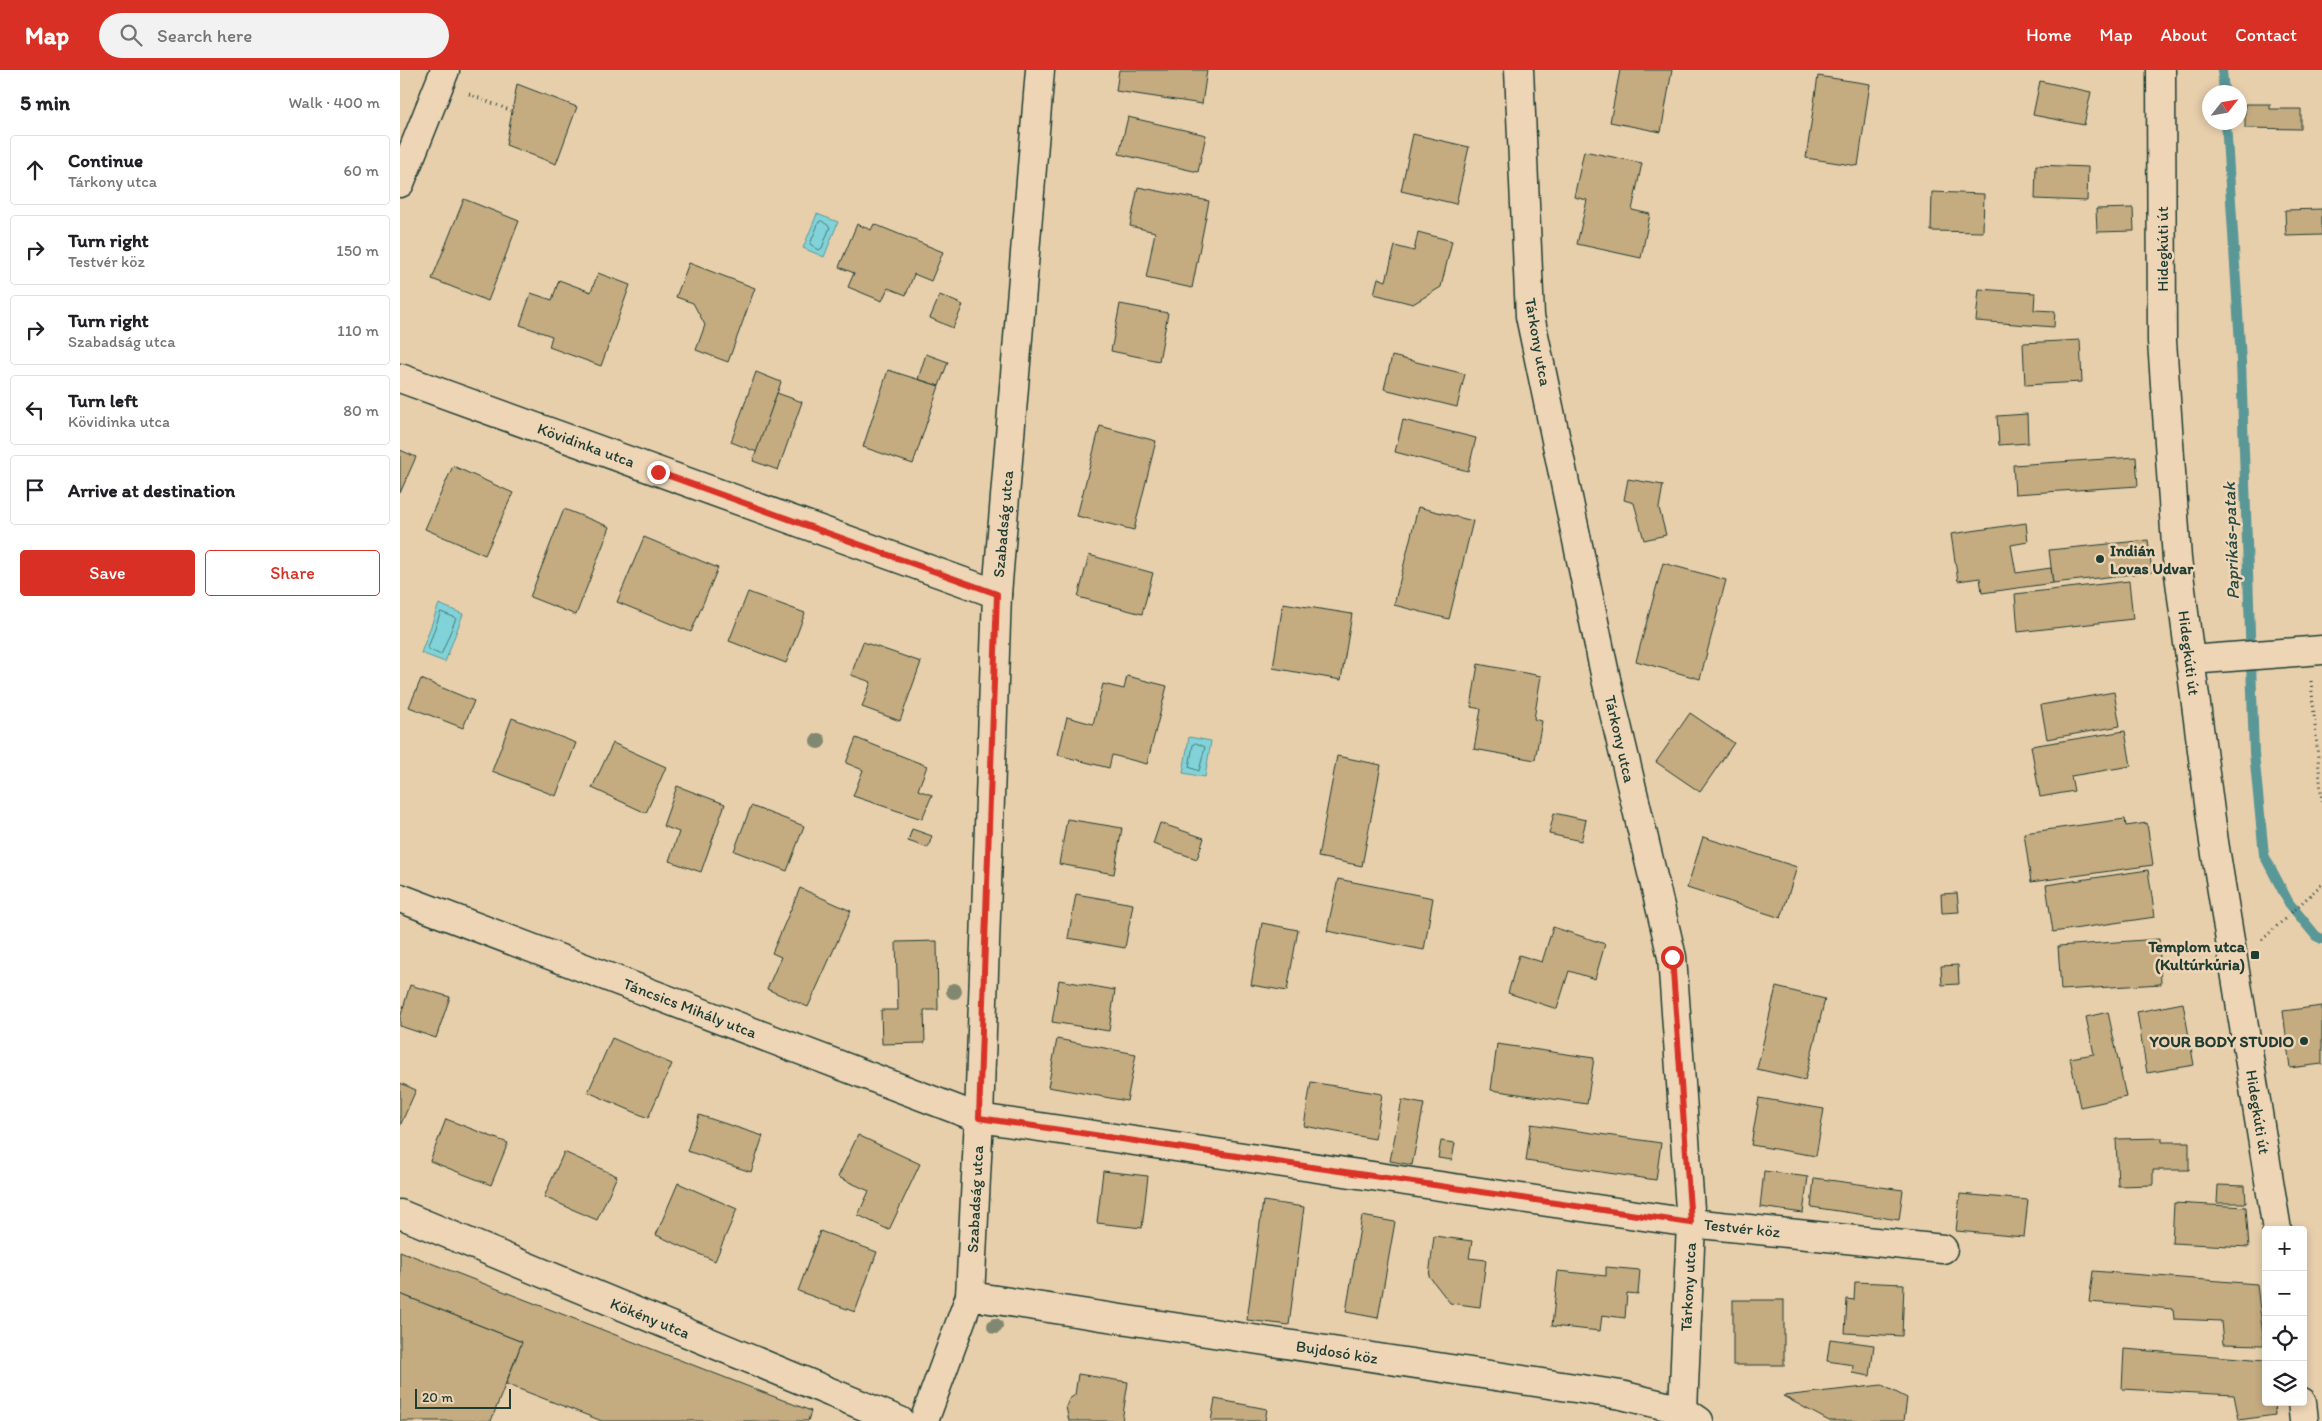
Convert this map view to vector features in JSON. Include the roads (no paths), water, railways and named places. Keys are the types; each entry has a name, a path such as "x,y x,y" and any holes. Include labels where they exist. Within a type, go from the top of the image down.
{"street":[{"name":"Szabadság utca","path":"924,1421 970,1296 979,1118 997,594 1040,70"},
{"name":"Tárkony utca","path":"1519,70 1530,316 1606,678 1672,957 1691,1223 1691,1416"},
{"name":"Hidegkúti út","path":"2161,70 2162,340 2177,559 2214,842 2275,1226"},
{"path":"400,183 443,76"},
{"name":"Kövidinka utca","path":"400,378 997,594"},
{"path":"2190,660 2291,652 2316,662"},
{"name":"Táncsics Mihály utca","path":"400,898 979,1118"},
{"name":"Testvér köz","path":"979,1118 1691,1223 1942,1248"},
{"name":"Kökény utca","path":"400,1214 900,1421"},
{"name":"Bujdosó köz","path":"970,1296 1621,1395 1691,1416"},
{"path":"2302,1406 2304,1421"}],"water":[{"path":"817,214 838,222 824,257 803,248"},
{"path":"439,604 463,614 445,662 421,653"},
{"path":"1189,737 1211,741 1205,777 1183,773"}],"waterway":[{"name":"Paprikás-patak","path":"2222,70 2223,85"},
{"name":"Paprikás-patak","path":"2227,130 2241,361 2254,753 2264,855 2289,903 2316,936 2322,939"}],"place":[{"name":"Indián Lovas Udvar","path":"2100,559"},
{"name":"Templom utca (Kultúrkúria)","path":"2255,955"},
{"name":"YOUR BODY STUDIO","path":"2304,1041"}]}
